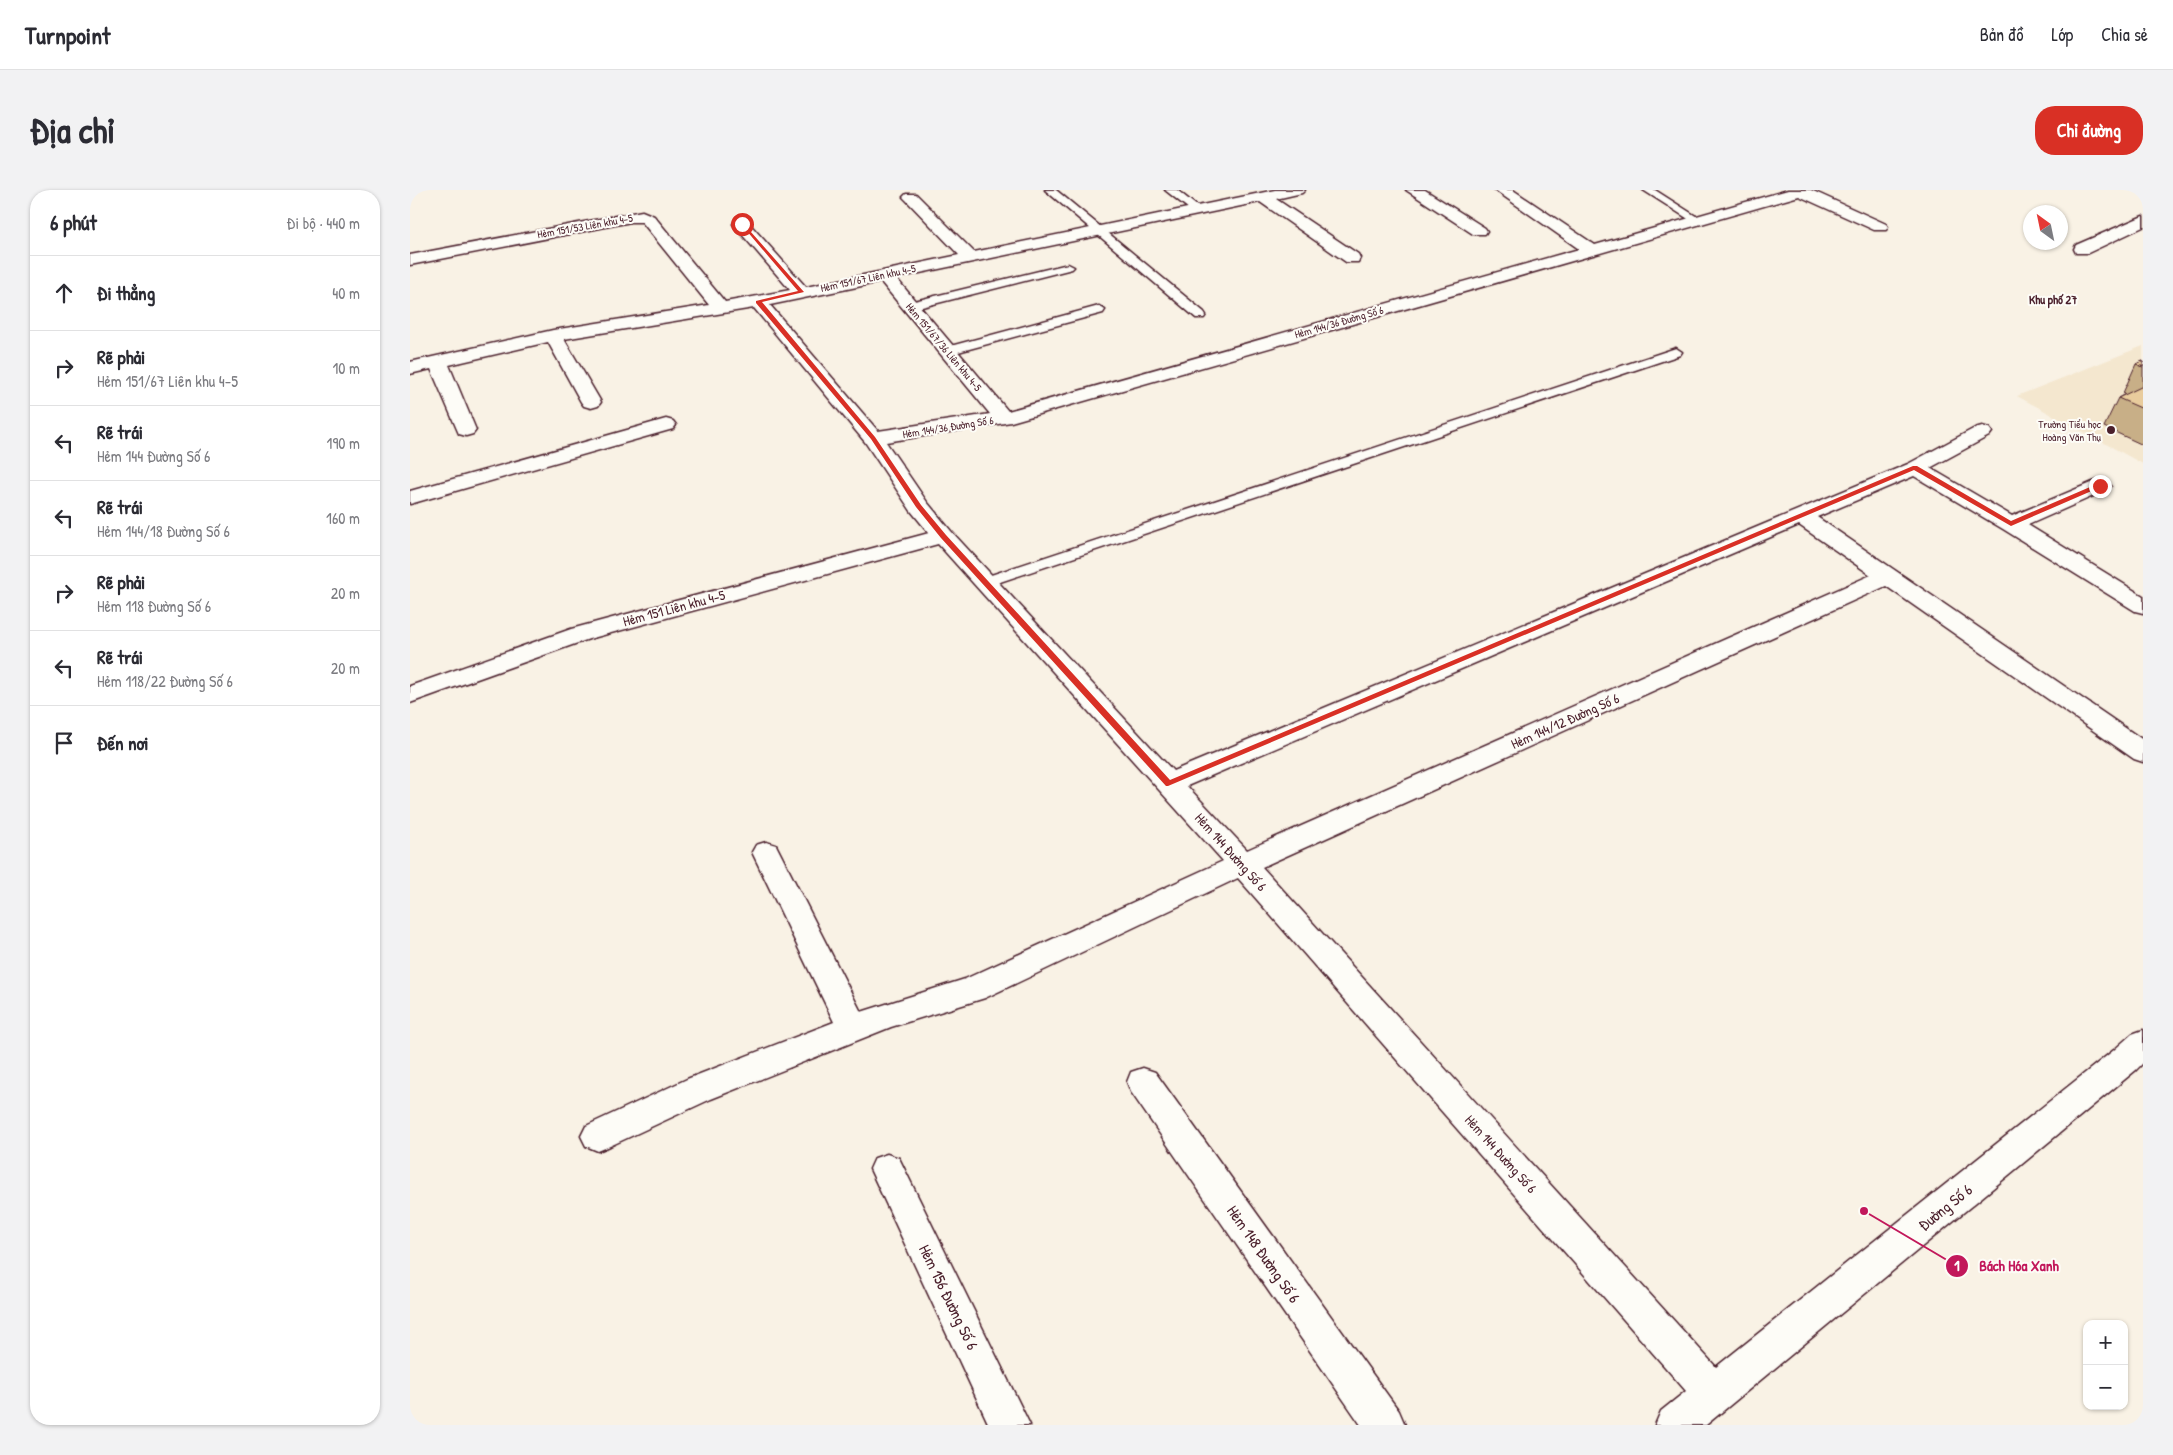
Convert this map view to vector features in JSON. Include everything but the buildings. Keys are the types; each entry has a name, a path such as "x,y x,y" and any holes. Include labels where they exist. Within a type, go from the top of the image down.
{"street":[{"name":"Hẻm 151/67 Liên khu 4-5","path":"410,368 553,335 758,302 1297,190"},
{"path":"1414,190 1479,231"},
{"path":"1506,190 1592,250"},
{"path":"1800,191 1880,227"},
{"name":"Hẻm 144/36 Đường Số 6","path":"873,438 1004,418 1800,191"},
{"path":"911,197 970,257"},
{"path":"1263,197 1352,258"},
{"name":"Hẻm 151/53 Liên khu 4-5","path":"410,260 642,216 652,223 720,307"},
{"path":"2082,249 2143,221"},
{"path":"742,224 801,292"},
{"name":"Hẻm 151/67/36 Liên khu 4-5","path":"884,275 1004,418"},
{"name":"Hẻm 144 Đường Số 6","path":"758,302 873,438 918,506 944,536 1243,865 1714,1394"},
{"path":"553,335 591,402"},
{"path":"438,362 466,430"},
{"path":"410,498 666,425"},
{"path":"1168,784 1915,468 1982,432"},
{"path":"1915,468 2011,524 2143,606"},
{"path":"2011,524 2100,486"},
{"path":"1801,516 2143,753"},
{"name":"Hẻm 151 Liên khu 4-5","path":"410,695 580,634 944,536"},
{"name":"Hẻm 144/12 Đường Số 6","path":"598,1136 700,1088 853,1028 884,1016 974,989 1151,905 1887,577"},
{"path":"766,852 853,1028"},
{"name":"Đường Số 6","path":"1675,1425 2125,1060 2143,1043"},
{"name":"Hẻm 148 Đường Số 6","path":"1143,1082 1385,1425"},
{"name":"Hẻm 156 Đường Số 6","path":"887,1169 1010,1425"}],"lane":[{"path":"1050,190 1200,316"},
{"path":"1170,190 1198,211"},
{"path":"1648,190 1697,220"},
{"path":"910,306 1068,267"},
{"path":"947,351 1099,310"},
{"path":"985,582 1676,352"}],"shaded area":[{"name":"Trường Tiểu học Hoàng Văn Thụ","path":"2143,346 2143,464 2017,396"}],"place":[{"name":"Trường Tiểu học Hoàng Văn Thụ","path":"2111,430"},
{"name":"Bách Hóa Xanh","path":"1864,1211"}],"district":[{"name":"Khu phố 27","path":"2053,300"}],"route":[{"path":"742,224 801,292 758,302 873,438 918,506 1168,784 1915,468 2011,524 2100,486"}]}
